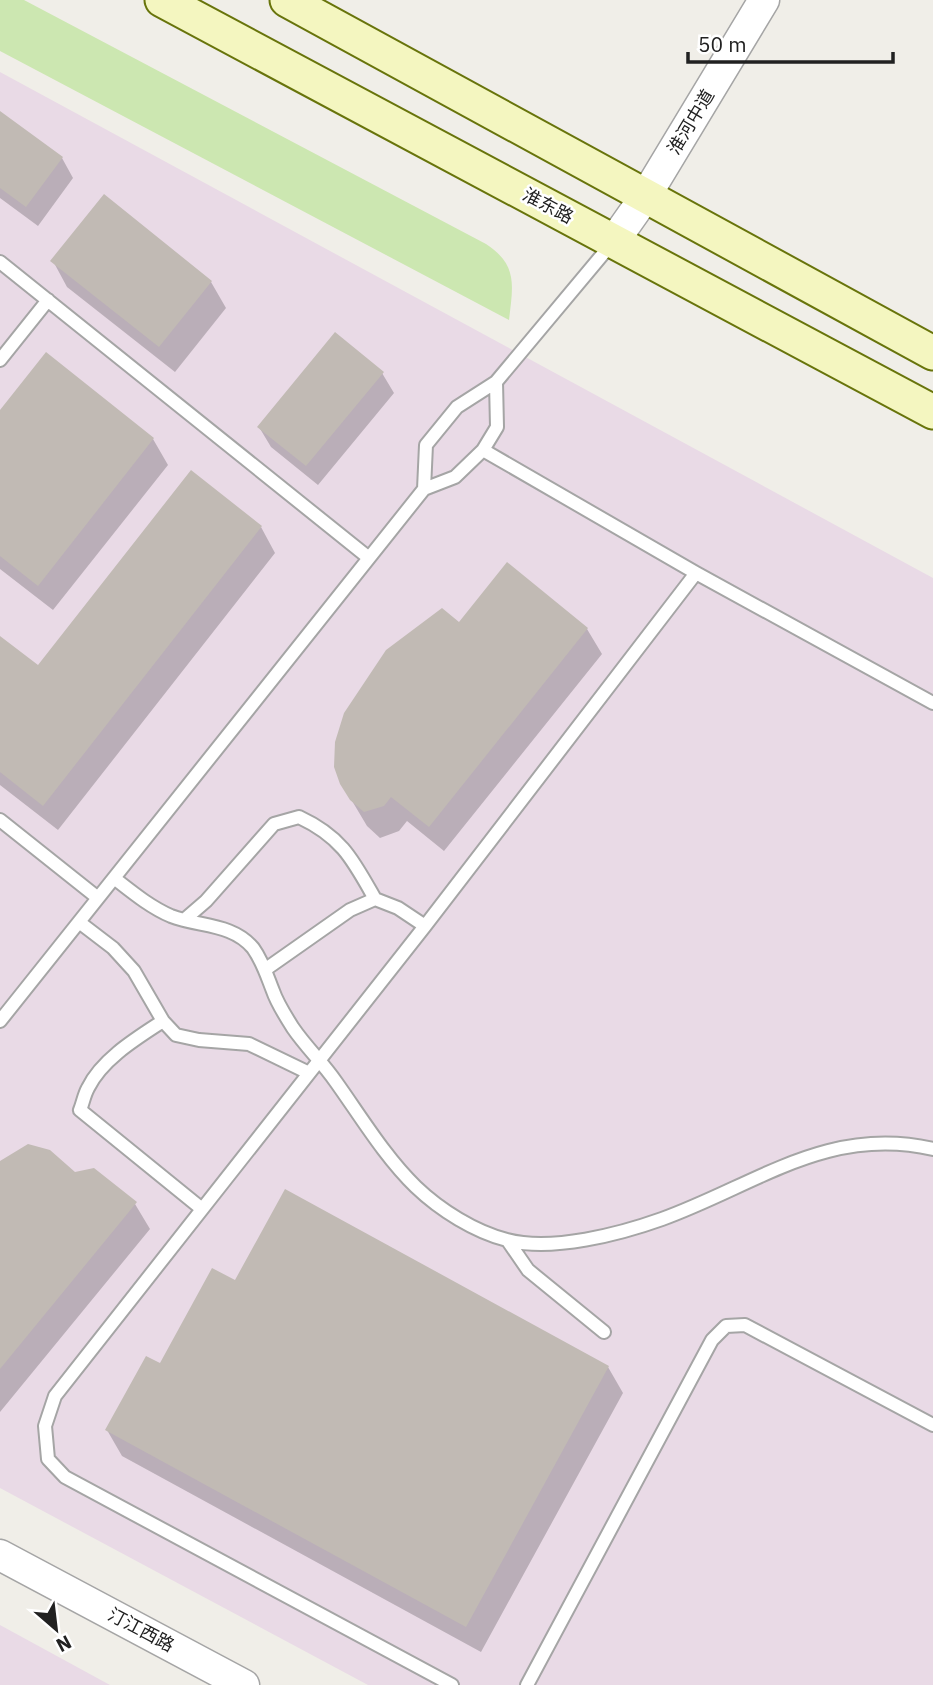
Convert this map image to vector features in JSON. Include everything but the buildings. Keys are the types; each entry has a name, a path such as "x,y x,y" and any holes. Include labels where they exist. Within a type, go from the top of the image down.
{"main road":[{"name":"淮东路","path":"162,0 933,412"},
{"path":"287,0 933,354"},
{"path":"715,295 696,272 694,261 697,254 709,247 721,245 738,248"}],"street":[{"name":"淮河中道","path":"614,241 645,197 764,0"},
{"name":"汀江西路","path":"0,1555 244,1685"}],"lane":[{"path":"424,489 426,445 457,407 496,382 614,241"},
{"path":"0,262 369,558"},
{"path":"0,360 48,300"},
{"path":"0,1021 424,489 456,477 482,450 497,427 496,382"},
{"path":"482,450 696,573 933,703"},
{"path":"453,1685 65,1477 48,1459 44,1426 55,1396 425,926 696,573"},
{"path":"184,920 206,901 274,824 299,817 321,828 343,848 375,900 398,908 425,926"},
{"path":"0,820 98,898"},
{"path":"114,878 146,903 198,925 216,926 237,935 251,947 266,969 274,993 294,1029 320,1059 391,1158 416,1187 438,1205 476,1228 508,1241 549,1243 586,1240 620,1232 684,1211 798,1159 835,1148 868,1143 933,1149"},
{"path":"266,969 350,910 375,900"},
{"path":"79,922 113,948 134,971 163,1021 176,1035 199,1040 249,1044 309,1073"},
{"path":"163,1021 127,1044 109,1062 88,1087 80,1110 202,1209"},
{"path":"508,1241 528,1270 604,1332"},
{"path":"527,1685 712,1340 726,1326 745,1325 933,1425"}],"shaded area":[{"path":"0,72 933,578 933,1685 368,1685 0,1488"},
{"path":"0,1625 110,1685 0,1685"}],"green space":[{"path":"0,0 24,0 486,244 504,260 511,277 509,320 0,51"}]}
